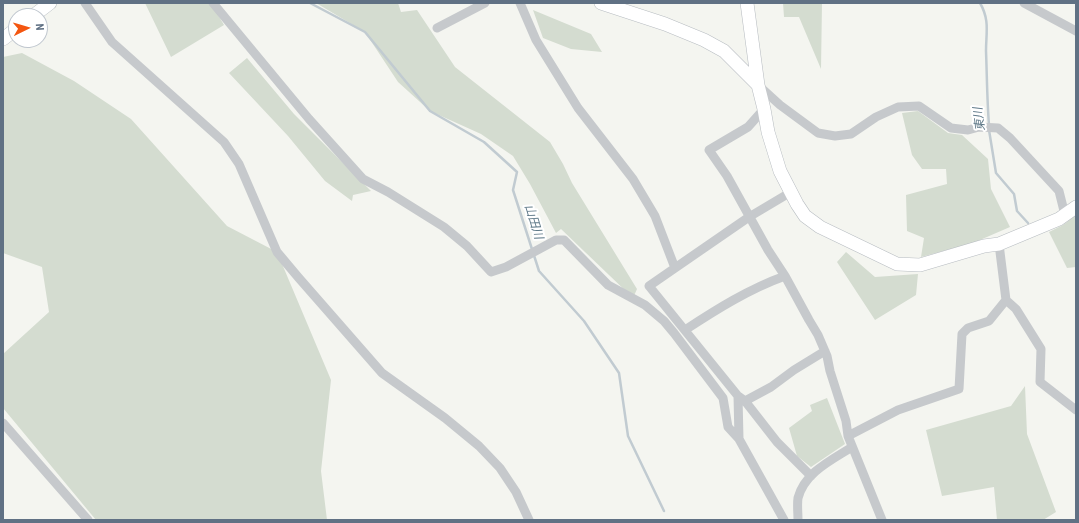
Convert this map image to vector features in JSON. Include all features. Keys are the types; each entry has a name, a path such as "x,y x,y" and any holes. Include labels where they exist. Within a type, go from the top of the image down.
{"street":[{"path":"85,3 112,42 224,142 239,164 277,252 298,277 382,373 445,418 479,446 500,468 516,492 529,520"},
{"path":"213,3 304,114 363,179 388,192 444,227 467,246 492,272 506,267 556,240 564,240 608,285 645,305 664,321 723,398 728,427 739,439 784,520"},
{"path":"437,28 485,3"},
{"path":"520,3 536,40 578,108 633,178 655,216 675,268"},
{"path":"747,3 758,85 768,132 780,171 790,192 805,216 820,227 897,264 920,265 984,246 999,244 1065,216 1076,207"},
{"path":"1024,3 1076,31"},
{"path":"607,4 685,32 724,51 780,106 802,120 818,133 835,136 851,134 876,117 898,107 919,106 951,128 968,130 979,126 998,128 1010,138 1059,191 1065,216"},
{"path":"764,109 748,127 709,150 727,176 749,217 785,276 818,335 825,351 846,421 848,436 882,520"},
{"path":"790,192 749,217 649,286 777,442 811,476"},
{"path":"999,244 1006,300 1016,309 1041,348 1040,382 1076,410"},
{"path":"685,330 729,302 762,284 785,276"},
{"path":"848,436 898,410 959,389 962,334 968,328 990,321 1006,300"},
{"path":"742,399 771,387 794,370 825,351"},
{"path":"739,439 742,399"},
{"path":"3,423 88,520"},
{"path":"798,520 798,499 802,489 811,476 814,472 852,447"}],"shaded area":[{"path":"145,3 211,3 224,25 171,57"},
{"path":"316,3 398,3 401,12 417,10 455,67 550,142 572,183 637,289 633,298 561,229 556,233 513,156 481,134 430,111 398,82 365,32"},
{"path":"783,3 822,3 821,69 799,17 784,17"},
{"path":"533,10 591,34 602,52 571,49 543,38"},
{"path":"22,53 74,81 131,119 227,226 277,252 331,380 321,471 327,520 96,520 3,408 3,354 49,312 42,267 3,253 3,57"},
{"path":"247,58 294,114 371,191 353,195 352,201 325,181 288,136 229,73"},
{"path":"918,111 948,133 962,135 988,159 991,189 1010,227 973,243 921,257 924,238 907,231 906,195 947,184 946,169 922,169 912,155 902,113"},
{"path":"1076,215 1076,267 1067,268 1049,232 1063,225"},
{"path":"846,252 875,277 918,274 916,295 875,320 837,262"},
{"path":"1025,386 1027,434 1056,512 1043,520 997,520 994,487 942,496 926,430 1011,406"},
{"path":"827,398 845,444 811,467 797,456 789,428 812,411 810,405"}],"waterway":[{"name":"山田川","path":"310,3 365,32 430,111 484,142 517,172 513,190 539,271 584,321 619,373 628,436 664,511"},
{"name":"東川","path":"980,3 985,15 987,27 986,51 989,125"},
{"name":"東川","path":"989,130 996,173 1014,194 1017,211 1028,223"}]}
